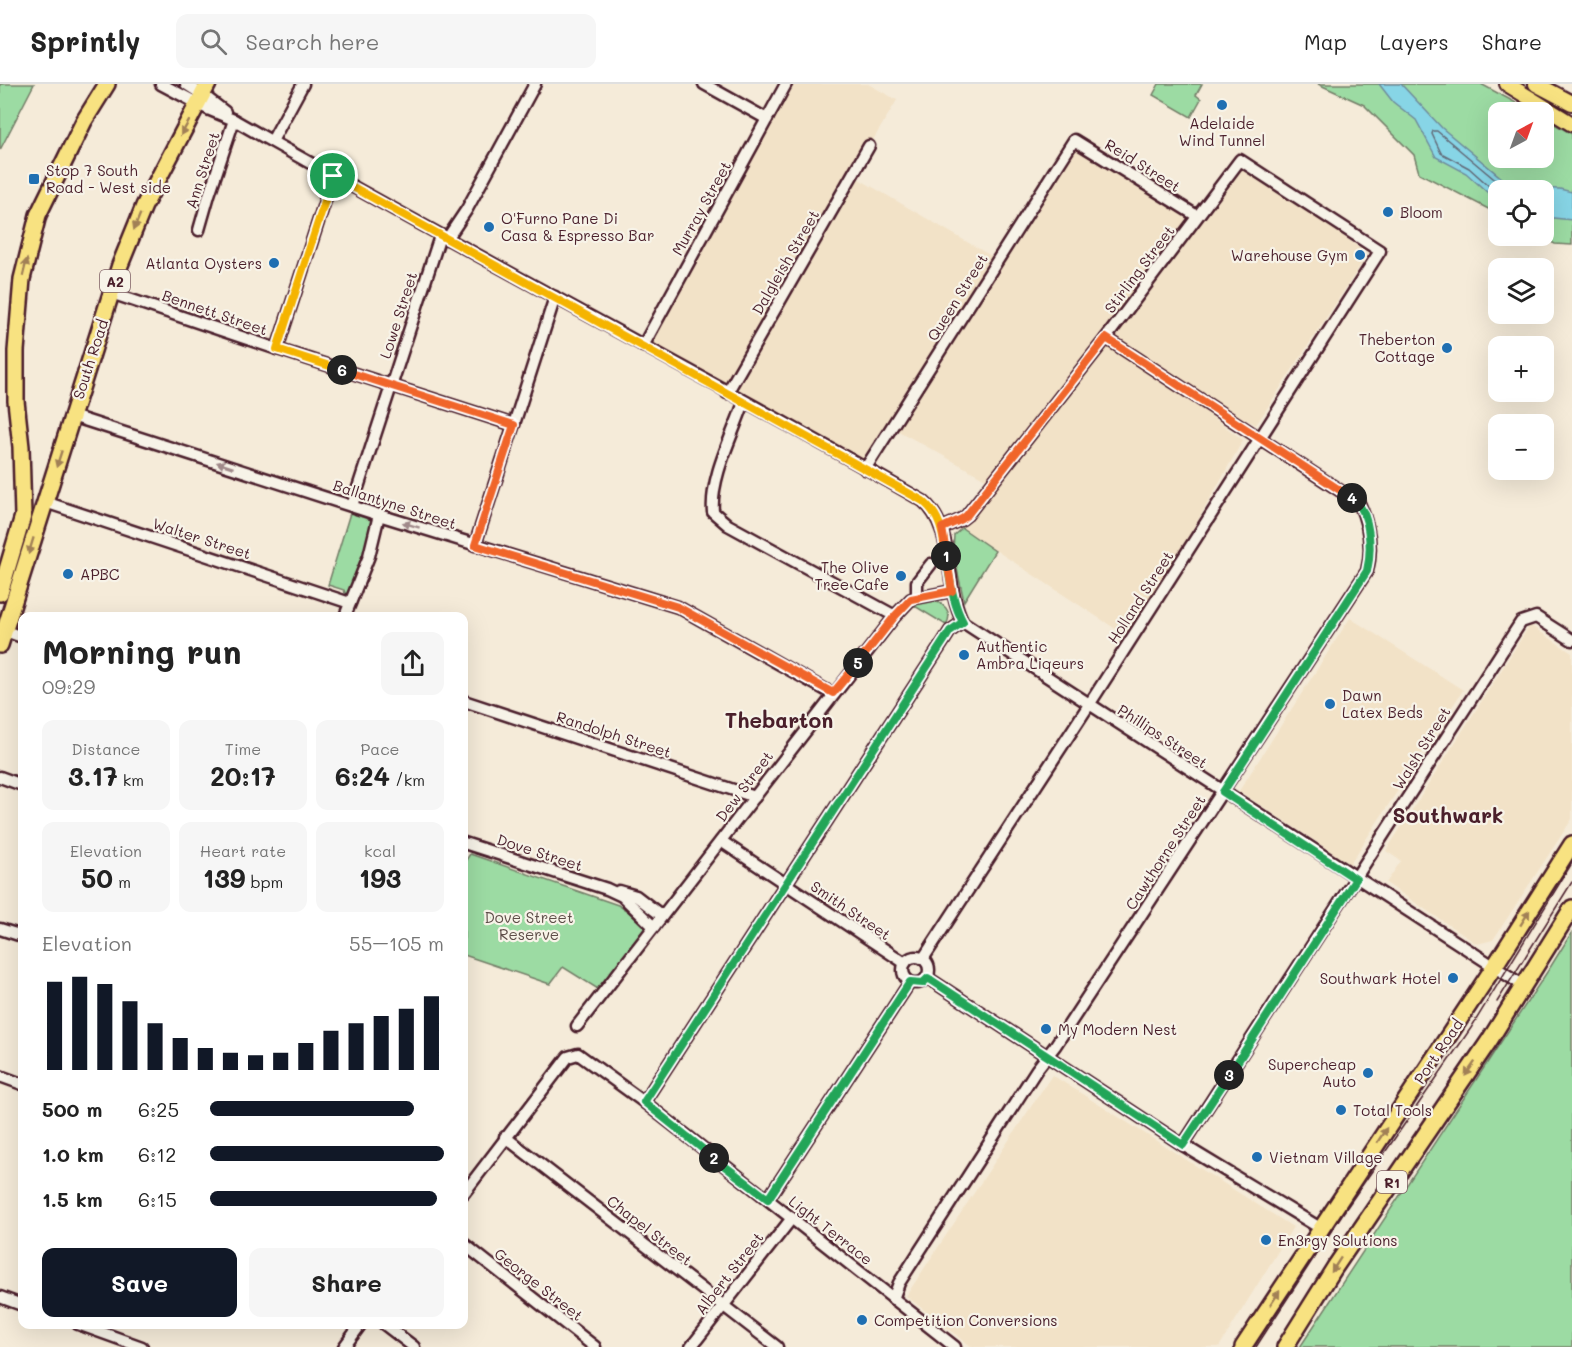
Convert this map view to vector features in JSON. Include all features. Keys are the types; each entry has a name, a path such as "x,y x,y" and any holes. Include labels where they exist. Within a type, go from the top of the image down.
{"highway":[{"name":"South Road","path":"2,635 5,589 23,516 21,447 16,400 16,351 22,279 38,215 84,121 106,84"},
{"name":"South Road","path":"5,589 45,502 120,265 144,206 203,94"},
{"name":"Port Road","path":"1243,1347 1494,967 1572,844"},
{"name":"R1","path":"1285,1347 1335,1267 1489,1041 1572,908"}],"main road":[{"path":"1507,84 1572,124"},
{"path":"1536,84 1572,103"}],"street":[{"path":"161,84 203,94"},
{"path":"186,84 203,94 234,120 443,238 555,297 923,501 931,508 942,528 952,591 957,612 963,622 950,631 644,1102"},
{"path":"272,141 303,84"},
{"name":"Lowe Street","path":"352,506 443,238 467,209 535,84"},
{"path":"704,84 767,119"},
{"name":"Murray Street","path":"644,346 786,84"},
{"name":"Ann Street","path":"199,230 234,120"},
{"name":"Reid Street","path":"1074,140 1197,216"},
{"name":"Queen Street","path":"865,469 1074,140"},
{"name":"Dalgleish Street","path":"727,393 869,146"},
{"name":"Stirling Street","path":"942,528 967,515 1106,338 1240,160 1380,251"},
{"path":"277,349 333,176"},
{"name":"Holland Street","path":"923,959 1380,251"},
{"name":"Bennett Street","path":"111,292 277,349 514,425"},
{"path":"475,545 555,297"},
{"path":"1106,338 1260,438"},
{"path":"744,402 712,497 713,512 728,525 895,616"},
{"name":"Ballantyne Street","path":"72,416 379,515 678,607 833,693"},
{"name":"Cawthorne Street","path":"893,1299 899,1283 1037,1069 1048,1057 1367,571 1372,554 1364,515 1359,503 1260,438"},
{"name":"Walter Street","path":"45,502 350,603"},
{"path":"347,612 369,556 379,515"},
{"path":"931,564 917,582 917,597 952,591"},
{"name":"Dew Street","path":"577,1026 833,693 895,616 911,599 917,597"},
{"name":"Walsh Street","path":"1183,1145 1521,622 1536,617 1572,640"},
{"name":"Phillips Street","path":"963,622 1524,986"},
{"path":"2,635 18,637"},
{"name":"Randolph Street","path":"468,702 755,796"},
{"path":"0,777 18,784"},
{"name":"Smith Street","path":"721,841 905,963"},
{"name":"Dove Street","path":"468,844 622,896 654,927"},
{"name":"Dove Street","path":"606,889 622,891 636,897 662,916"},
{"path":"0,928 18,935"},
{"path":"910,958 923,959 930,971 928,978 923,983 910,982 903,970 905,963 910,958"},
{"path":"928,978 1183,1145 1320,1228"},
{"path":"768,1199 910,982"},
{"name":"Light Terrace","path":"506,1137 567,1057 572,1054 583,1056 956,1347"},
{"path":"0,1076 18,1082"},
{"path":"468,1188 506,1137"},
{"name":"Chapel Street","path":"506,1137 777,1347"},
{"name":"Albert Street","path":"691,1347 792,1218"},
{"name":"George Street","path":"468,1247 596,1347"},
{"path":"0,1297 18,1304"},
{"path":"92,1329 142,1347"},
{"path":"344,1347 357,1329"},
{"path":"391,1329 414,1347"}],"shaded area":[{"path":"786,84 868,84 897,100 852,175 998,260 1074,140 1197,216 1240,160 1368,254 1256,425 1113,343 1243,440 1131,639 954,523 991,482 893,428 865,469 643,346"},
{"path":"1350,618 1463,690 1350,864 1239,791"},
{"path":"1530,625 1572,653 1572,819 1493,940 1477,944 1386,883 1401,861 1386,851"},
{"path":"1052,1075 1293,1227 1219,1347 972,1347 906,1296"}],"green space":[{"path":"0,84 34,84 0,150"},
{"path":"1159,84 1202,84 1196,95 1201,99 1191,117 1153,95"},
{"path":"1318,84 1481,84 1514,102 1488,102 1488,168 1554,168 1554,124 1572,134 1572,245 1554,244 1554,180 1488,180 1488,209 1419,173 1414,155 1364,105"},
{"path":"350,513 372,522 367,555 348,594 344,590 328,585"},
{"path":"962,528 995,551 964,601 953,551 954,535"},
{"path":"928,601 938,602 946,608 949,616 946,625 913,605"},
{"name":"Dove Street Reserve","path":"470,854 618,905 650,925 598,989 563,967 550,984 468,956 468,857"},
{"path":"1572,932 1572,1347 1300,1347 1551,966"}],"water":[{"path":"1379,84 1401,84 1442,128 1488,168 1506,180 1488,180 1488,193 1466,173 1436,157 1416,120 1393,102"},
{"path":"1554,189 1572,192 1572,220 1554,218"}],"tram line":[{"path":"1256,1347 1343,1213 1471,1028 1572,863"},
{"path":"1497,1002 1572,882"}],"place":[{"name":"Adelaide Wind Tunnel","path":"1222,105"},
{"name":"Stop 7 South Road - West side","path":"34,179"},
{"name":"Bloom","path":"1388,212"},
{"name":"O'Furno Pane Di Casa & Espresso Bar","path":"489,227"},
{"name":"Warehouse Gym","path":"1360,255"},
{"name":"Atlanta Oysters","path":"274,263"},
{"name":"Theberton Cottage","path":"1447,348"},
{"name":"APBC","path":"68,574"},
{"name":"The Olive Tree Cafe","path":"901,576"},
{"name":"Authentic Ambra Liqeurs","path":"964,655"},
{"name":"Dawn Latex Beds","path":"1330,704"},
{"name":"Southwark Hotel","path":"1453,978"},
{"name":"My Modern Nest","path":"1046,1029"},
{"name":"Supercheap Auto","path":"1368,1073"},
{"name":"Total Tools","path":"1341,1110"},
{"name":"Vietnam Village","path":"1257,1157"},
{"name":"En3rgy Solutions","path":"1266,1240"},
{"name":"Competition Conversions","path":"862,1320"}],"district":[{"name":"Thebarton","path":"779,719"},
{"name":"Southwark","path":"1448,814"}],"route":[{"path":"333,176 277,349 514,425 475,545 678,607 833,693 911,599 952,591 947,559 942,528 967,515 1106,338 1359,503 1364,515 1372,554 1367,571 1223,792 1356,879 1183,1145 928,978 923,983 910,982 768,1199 644,1102 950,631 963,622 957,612 952,591 942,528 931,508 923,501 333,176"}]}
